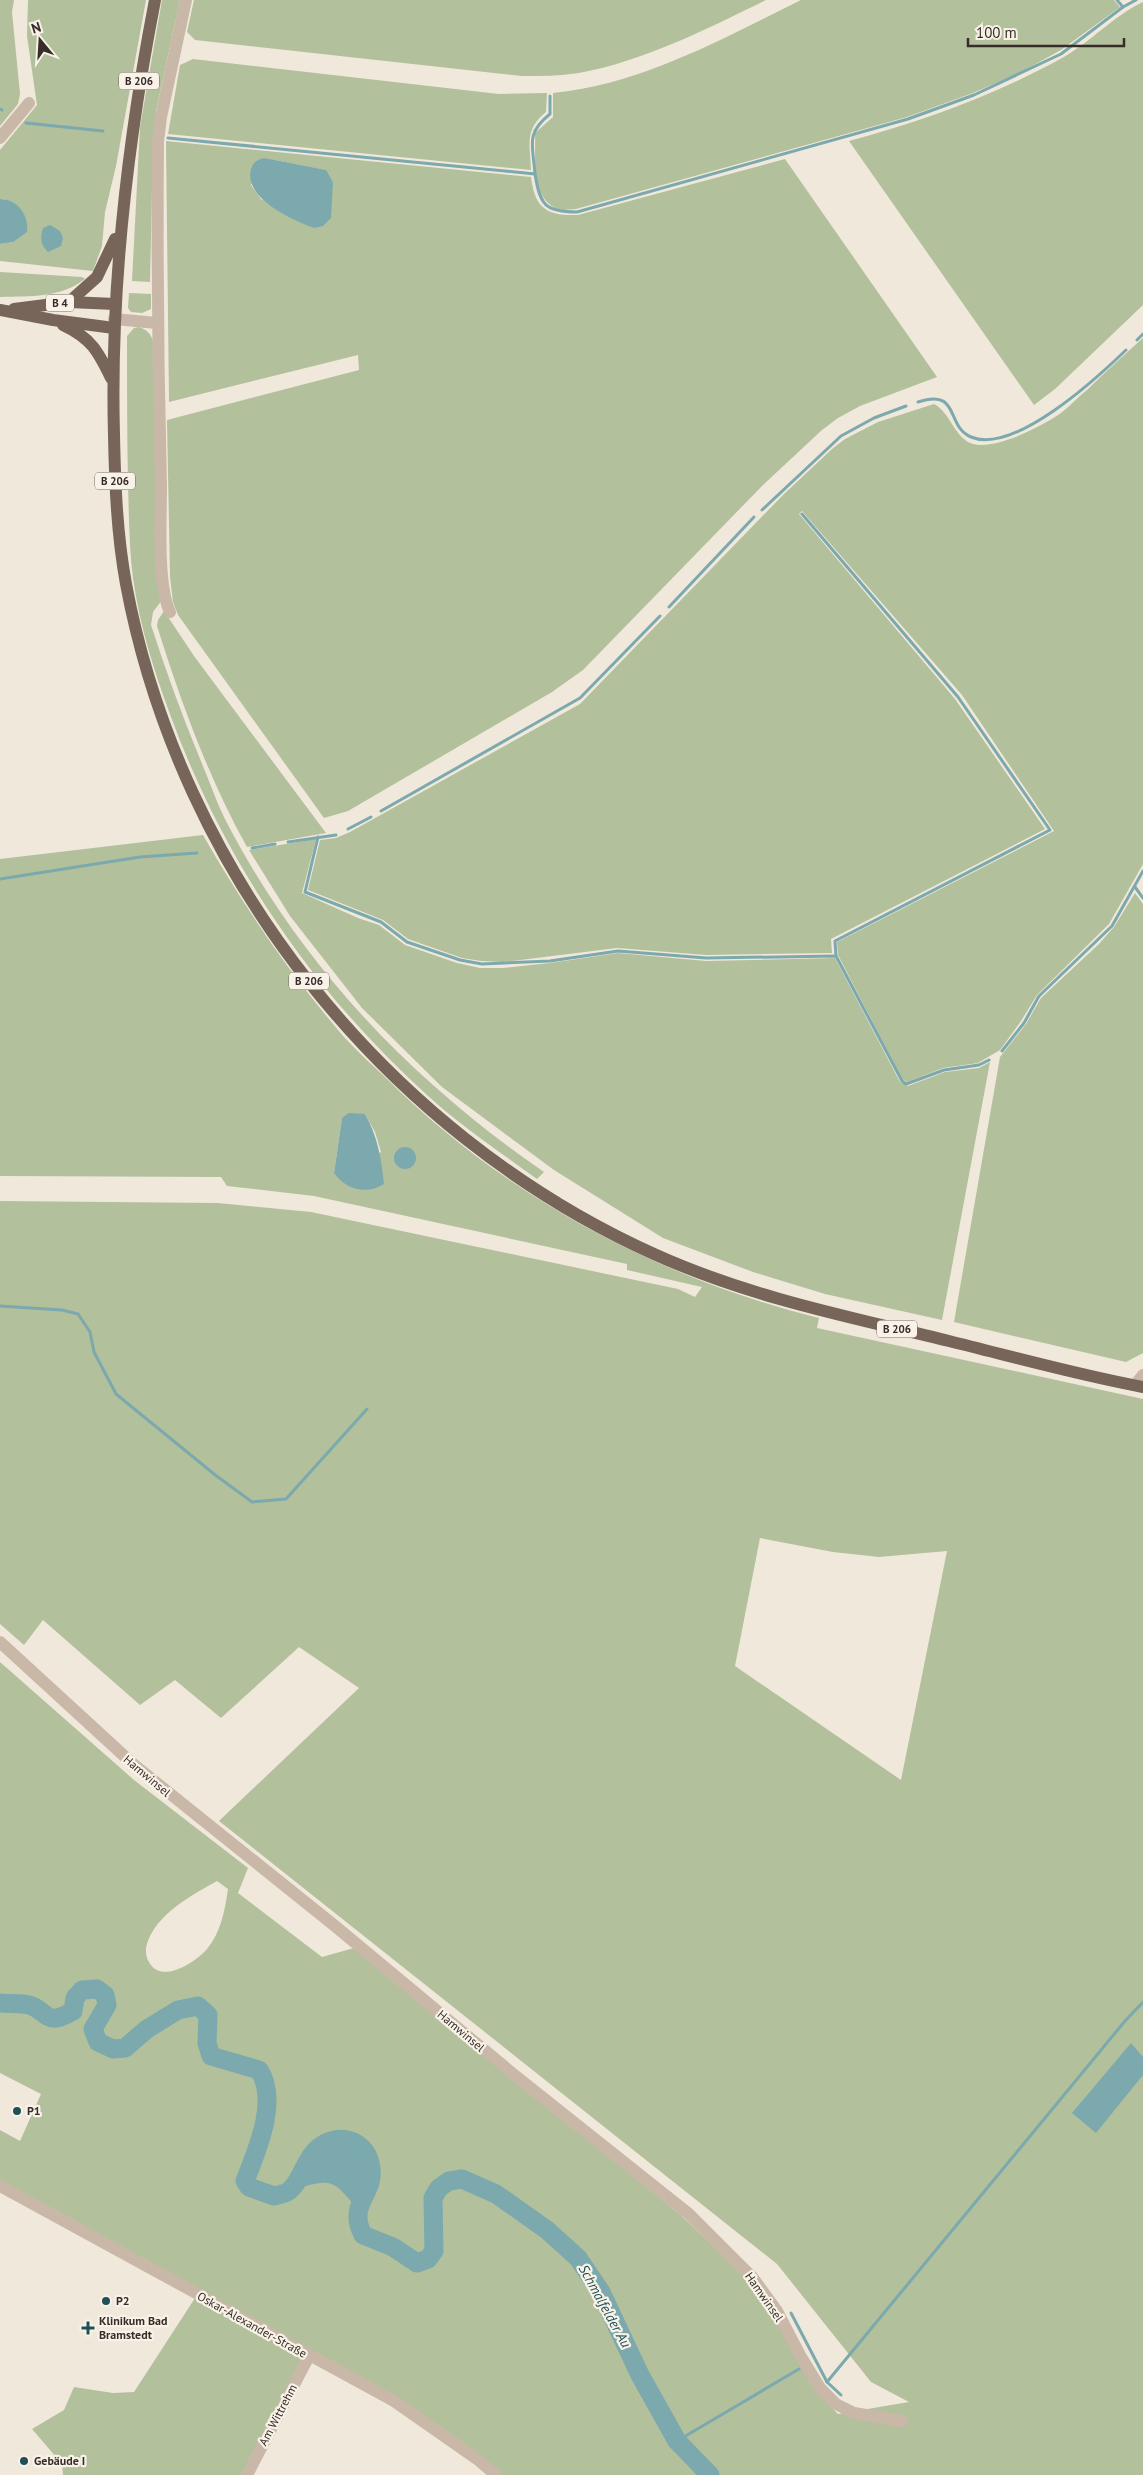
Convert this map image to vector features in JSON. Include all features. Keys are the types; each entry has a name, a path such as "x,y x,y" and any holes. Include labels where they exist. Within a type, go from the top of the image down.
{"main road":[{"name":"B 206","path":"155,0 137,92 119,230 112,382 117,512 126,580 140,646 174,751 215,838 270,931 348,1028 391,1074 460,1133 511,1171 599,1227 656,1254 736,1287 816,1310 1140,1382"},
{"path":"70,302 97,277 119,230"},
{"name":"B 4","path":"3,310 70,302 115,304"},
{"name":"B 4","path":"3,310 54,320 114,323"},
{"path":"54,320 78,332 88,340 100,356 112,382"}],"street":[{"path":"170,612 165,602 162,551 157,323 158,140 160,117 186,0"},
{"path":"0,138 29,103"},
{"path":"114,323 157,323"},
{"name":"Hamwinsel","path":"0,1642 132,1764 335,1926 512,2073 689,2214 753,2278 777,2311 820,2388 836,2404 854,2413 902,2421"},
{"name":"Oskar-Alexander-Straße","path":"0,2186 394,2401 477,2459 496,2475"},
{"name":"Am Wittrehm","path":"247,2475 309,2356"}],"green space":[{"path":"0,0 14,0 12,12 20,94 18,104 0,126"},
{"path":"28,0 146,0 116,166 105,212 102,246 93,271 0,261 0,244 13,242 5,199 0,199 0,150 37,105 27,36"},
{"path":"162,0 180,0 156,111 153,142 150,282 132,281 140,127"},
{"path":"194,0 766,0 675,43 627,61 579,73 522,76 195,40 187,32"},
{"path":"801,0 1114,0 1120,7 1061,50 1021,72 973,93 907,117 576,209 559,210 548,203 538,186 536,176 535,133 553,117 553,93 586,88 650,70 681,58"},
{"path":"1143,2 1143,305 1055,389 1034,405 849,141 931,116 1011,84 1073,52 1122,14"},
{"path":"193,59 499,94 547,93 546,112 531,131 531,170 168,134 180,65"},
{"path":"166,141 531,177 539,203 551,212 567,215 578,215 785,159 937,377 860,406 838,418 822,430 763,485 583,670 552,692 348,811 324,818 178,615 173,602 170,577 167,420 359,370 358,355 169,402","holes":["265,158 325,170 333,182 315,228 261,199 251,185"]},
{"path":"0,272 82,277 85,279 66,290 55,293 0,297"},
{"path":"129,293 151,294 151,309 142,313 131,312 128,308"},
{"path":"139,327 150,334 154,346 162,600 153,612 151,625 183,717 224,817 257,876 325,973 405,1060 496,1137 544,1172 537,1179 453,1117 427,1095 385,1055 346,1012 309,968 276,921 245,872 217,822 192,770 153,666 133,578 128,484 127,336 134,328"},
{"path":"1143,338 1143,864 1109,924 1037,995 1000,1050 978,1063 943,1068 907,1082 902,1079 838,955 837,942 1054,831 962,695 802,511 799,514 955,699 1045,829 831,939 832,953 706,955 617,948 503,962 481,961 462,958 408,939 383,920 308,890 320,840 336,838 350,832 580,704 783,495 845,439 878,422 934,404 945,413 961,436 973,444 994,444 1019,436 1061,413"},
{"path":"164,611 194,656 326,833 247,847 220,794 196,739 176,683 157,626 158,620"},
{"path":"203,835 235,888 286,964 344,1037 431,1120 480,1159 531,1195 586,1227 642,1255 699,1280 759,1301 819,1318 817,1328 1143,1399 1143,2475 496,2475 394,2401 303,2356 242,2475 63,2475 62,2464 32,2429 64,2410 74,2387 113,2393 134,2392 197,2295 0,2186 0,2130 20,2141 41,2094 0,2073 0,1662 134,1780 248,1868 238,1893 322,1957 354,1948 683,2217 750,2282 773,2315 816,2391 838,2414 909,2402 871,2382 777,2264 219,1821 359,1688 299,1647 221,1718 175,1680 140,1705 43,1620 24,1645 0,1624 0,1201 218,1203 311,1212 678,1289 695,1297 702,1287 627,1270 627,1264 314,1196 227,1186 221,1177 0,1176 0,859","holes":["365,1114 375,1132 381,1152 334,1173 342,1118","760,1538 833,1552 879,1557 947,1551 901,1780 735,1666","217,1881 228,1889 222,1920 216,1935 207,1949 195,1960 178,1969 170,1971 154,1969 148,1960 146,1946 158,1923 186,1899"]},
{"path":"316,839 302,893 358,918 379,925 405,945 457,963 480,968 503,968 618,953 706,961 835,958 900,1082 908,1086 945,1072 979,1068 990,1062 942,1320 825,1294 753,1272 663,1238 554,1170 442,1087 362,1008 290,916 249,850"},
{"path":"1135,893 1143,904 1143,1353 1126,1362 954,1322 1000,1057 1026,1024 1041,998 1099,944 1114,927"}],"water":[{"path":"265,158 326,170 333,182 331,218 323,226 314,228 282,213 271,206 254,189 251,180 251,169 256,161"},
{"path":"0,199 17,205 26,220 27,232 13,242 0,244"},
{"path":"50,225 60,231 63,238 61,246 48,252 42,244 41,238 43,228"},
{"path":"349,1113 365,1114 376,1139 384,1184 371,1189 357,1189 344,1183 334,1173 342,1118"},
{"path":"405,1147 413,1150 416,1158 413,1166 405,1169 397,1166 394,1158 397,1150"},
{"path":"1131,2043 1143,2057 1143,2075 1096,2133 1072,2113"},
{"path":"350,2139 364,2148 371,2163 368,2187 357,2209 341,2191 329,2183 314,2184 291,2190 313,2154 328,2144"}],"waterway":[{"path":"1117,0 1123,7"},
{"path":"535,174 539,193 546,205 566,212 577,212 908,119 974,95 1061,54 1123,7 1136,0"},
{"path":"168,138 535,174 532,141 537,128 550,114 550,96"},
{"path":"26,123 103,131"},
{"path":"1137,340 1143,334"},
{"path":"918,402 932,399 941,400 947,404 963,432 971,437 989,440 1009,435 1031,425 1054,411 1076,395 1126,350"},
{"path":"762,510 841,436 874,418 906,406"},
{"path":"802,514 958,697 1050,830 835,941 836,956"},
{"path":"669,607 754,517"},
{"path":"381,811 580,698 660,616"},
{"path":"348,829 371,817"},
{"path":"288,842 336,835"},
{"path":"318,837 305,892 381,922 407,942 460,960 482,964 550,961 618,951 706,958 836,956 902,1081 906,1084 944,1070 979,1065 989,1060"},
{"path":"252,848 275,844"},
{"path":"0,879 140,857 197,853"},
{"path":"1002,1051 1024,1023 1039,996 1112,926 1143,871"},
{"path":"1135,887 1143,898"},
{"path":"0,1306 62,1310 78,1314 90,1332 94,1352 116,1394 214,1474 252,1502 286,1499 367,1409"},
{"name":"Schmalfelder Au","path":"0,2003 29,2005 51,2018 57,2018 73,2011 75,1998 82,1990 97,1989 105,1995 107,2005 93,2029 98,2042 113,2049 125,2048 147,2029 178,2010 198,2006 208,2015 207,2043 211,2056 259,2070 265,2082 267,2111 260,2140 245,2181 249,2187 274,2196 286,2193 295,2185 312,2154 323,2144 339,2139 355,2143 362,2147 367,2154 371,2174 370,2183 358,2214 363,2235 393,2247 417,2263 428,2259 434,2251 433,2198 439,2188 449,2181 462,2179 496,2194 547,2230 578,2258 601,2292 640,2375 677,2441 710,2475"},
{"path":"827,2382 1125,2021 1143,2002"},
{"path":"791,2313 827,2382 841,2395"},
{"path":"677,2441 799,2369"}],"place":[{"name":"P1","path":"17,2111"},
{"name":"P2","path":"106,2301"},
{"name":"Klinikum Bad Bramstedt","path":"88,2328"},
{"name":"Gebäude I","path":"24,2461"}]}
